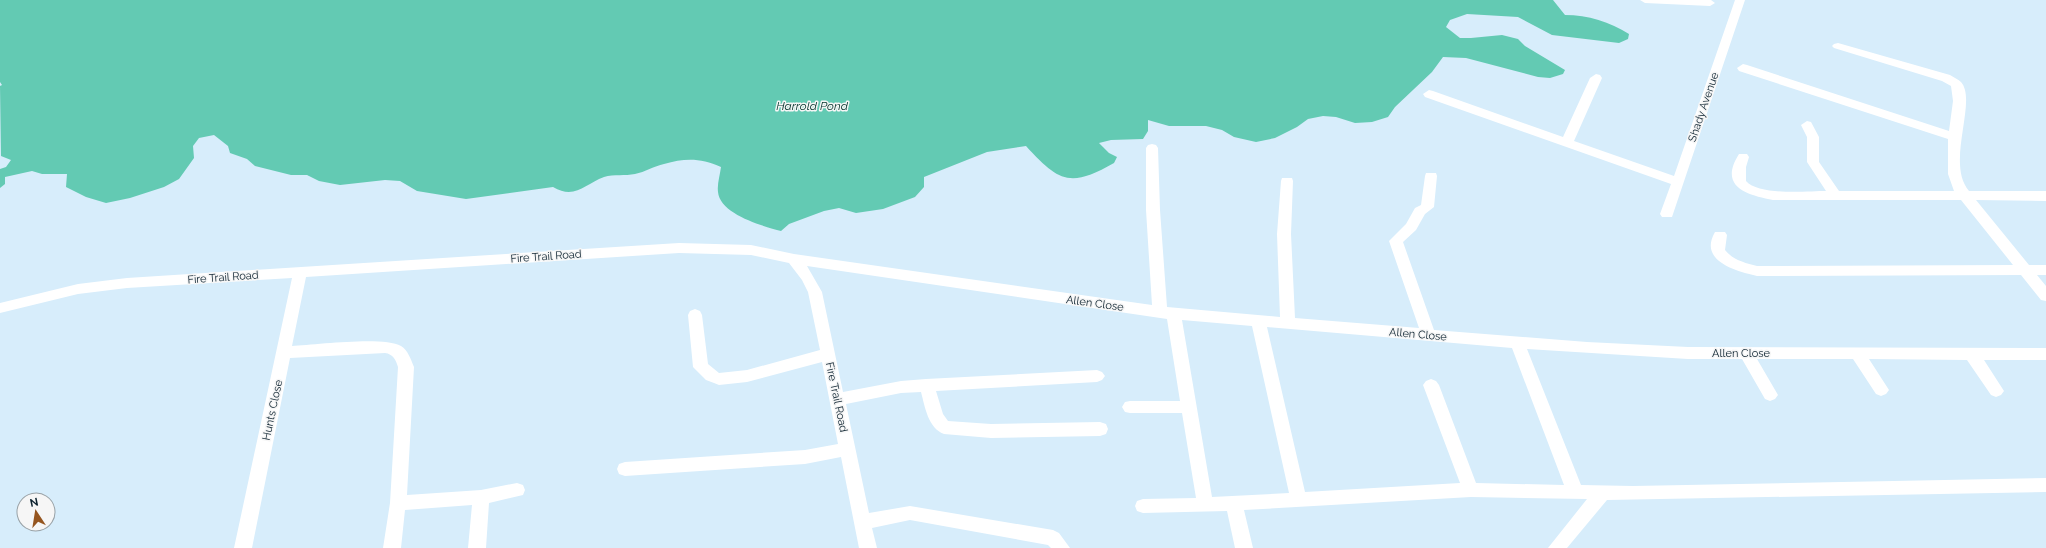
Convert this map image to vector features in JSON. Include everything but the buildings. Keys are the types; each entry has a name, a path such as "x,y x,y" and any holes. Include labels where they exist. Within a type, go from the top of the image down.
{"street":[{"path":"1646,0 1710,3"},
{"name":"Shady Avenue","path":"1667,214 1740,0"},
{"path":"1838,46 1937,75 1954,82 1958,86 1959,98 1955,137 1955,178 1964,196 2046,296"},
{"path":"1743,68 1955,137"},
{"path":"1567,143 1596,78"},
{"path":"1429,94 1677,182"},
{"path":"1807,125 1813,137 1812,158 1815,166 1836,196"},
{"path":"1152,148 1153,210 1167,313 1188,406 1205,505"},
{"path":"1743,157 1738,171 1738,180 1745,188 1752,191 1780,196 2046,196"},
{"path":"1428,335 1396,241 1411,227 1420,211 1427,207 1431,176"},
{"path":"1287,181 1284,234 1288,323"},
{"path":"1720,234 1718,250 1723,257 1738,265 1757,270 2046,270"},
{"name":"Fire Trail Road","path":"0,308 50,294 84,288 300,271 679,248 721,248 776,253 794,259 808,277 815,292 868,548"},
{"name":"Allen Close","path":"794,259 1167,313 1517,342 1688,353 2046,354"},
{"name":"Hunts Close","path":"243,548 300,271"},
{"path":"695,315 701,367 711,376 719,379 747,376 828,354"},
{"path":"1258,321 1299,500"},
{"path":"1517,342 1575,491"},
{"path":"284,352 385,346 394,348 403,356 406,366 398,503 392,548"},
{"path":"1746,353 1770,395"},
{"path":"1857,353 1881,390"},
{"path":"1971,353 1996,391"},
{"path":"837,399 901,387 1097,376"},
{"path":"926,385 936,417 944,427 991,431 1100,429"},
{"path":"1431,385 1471,490"},
{"path":"1130,406 1188,406"},
{"path":"625,469 805,457 847,449"},
{"path":"1143,506 1205,505 1471,490 1575,491 1602,493 2046,485"},
{"path":"398,503 481,497 517,490"},
{"path":"1557,548 1602,493"},
{"path":"477,548 481,497"},
{"path":"1234,503 1244,548"},
{"path":"863,522 910,513 1052,538 1061,548"}],"water":[{"name":"Harrold Pond","path":"0,0 1553,0 1565,15 1582,16 1598,20 1629,34 1628,39 1619,43 1552,35 1518,17 1467,14 1450,20 1446,27 1460,38 1502,35 1518,39 1525,46 1565,70 1563,74 1550,78 1538,77 1466,58 1443,57 1432,72 1395,107 1388,117 1372,122 1355,123 1336,117 1323,116 1308,119 1297,127 1275,138 1256,142 1234,137 1222,130 1206,126 1169,126 1148,120 1148,131 1143,139 1111,140 1099,143 1109,153 1117,157 1114,163 1086,176 1076,178 1057,174 1037,158 1026,146 987,152 924,177 924,187 915,197 883,209 856,213 839,208 824,211 789,224 781,231 743,218 726,207 718,192 721,167 707,162 693,160 672,162 635,174 604,177 580,190 568,192 561,191 553,187 466,199 417,191 400,181 385,180 340,185 319,181 307,175 291,175 255,166 247,159 230,153 228,146 214,135 199,138 193,146 194,158 179,179 164,187 130,198 106,203 86,197 66,187 67,174 42,174 32,171 5,177 5,184 0,188 0,169 6,167 11,160 1,156 0,86 2,85 0,82"}]}
